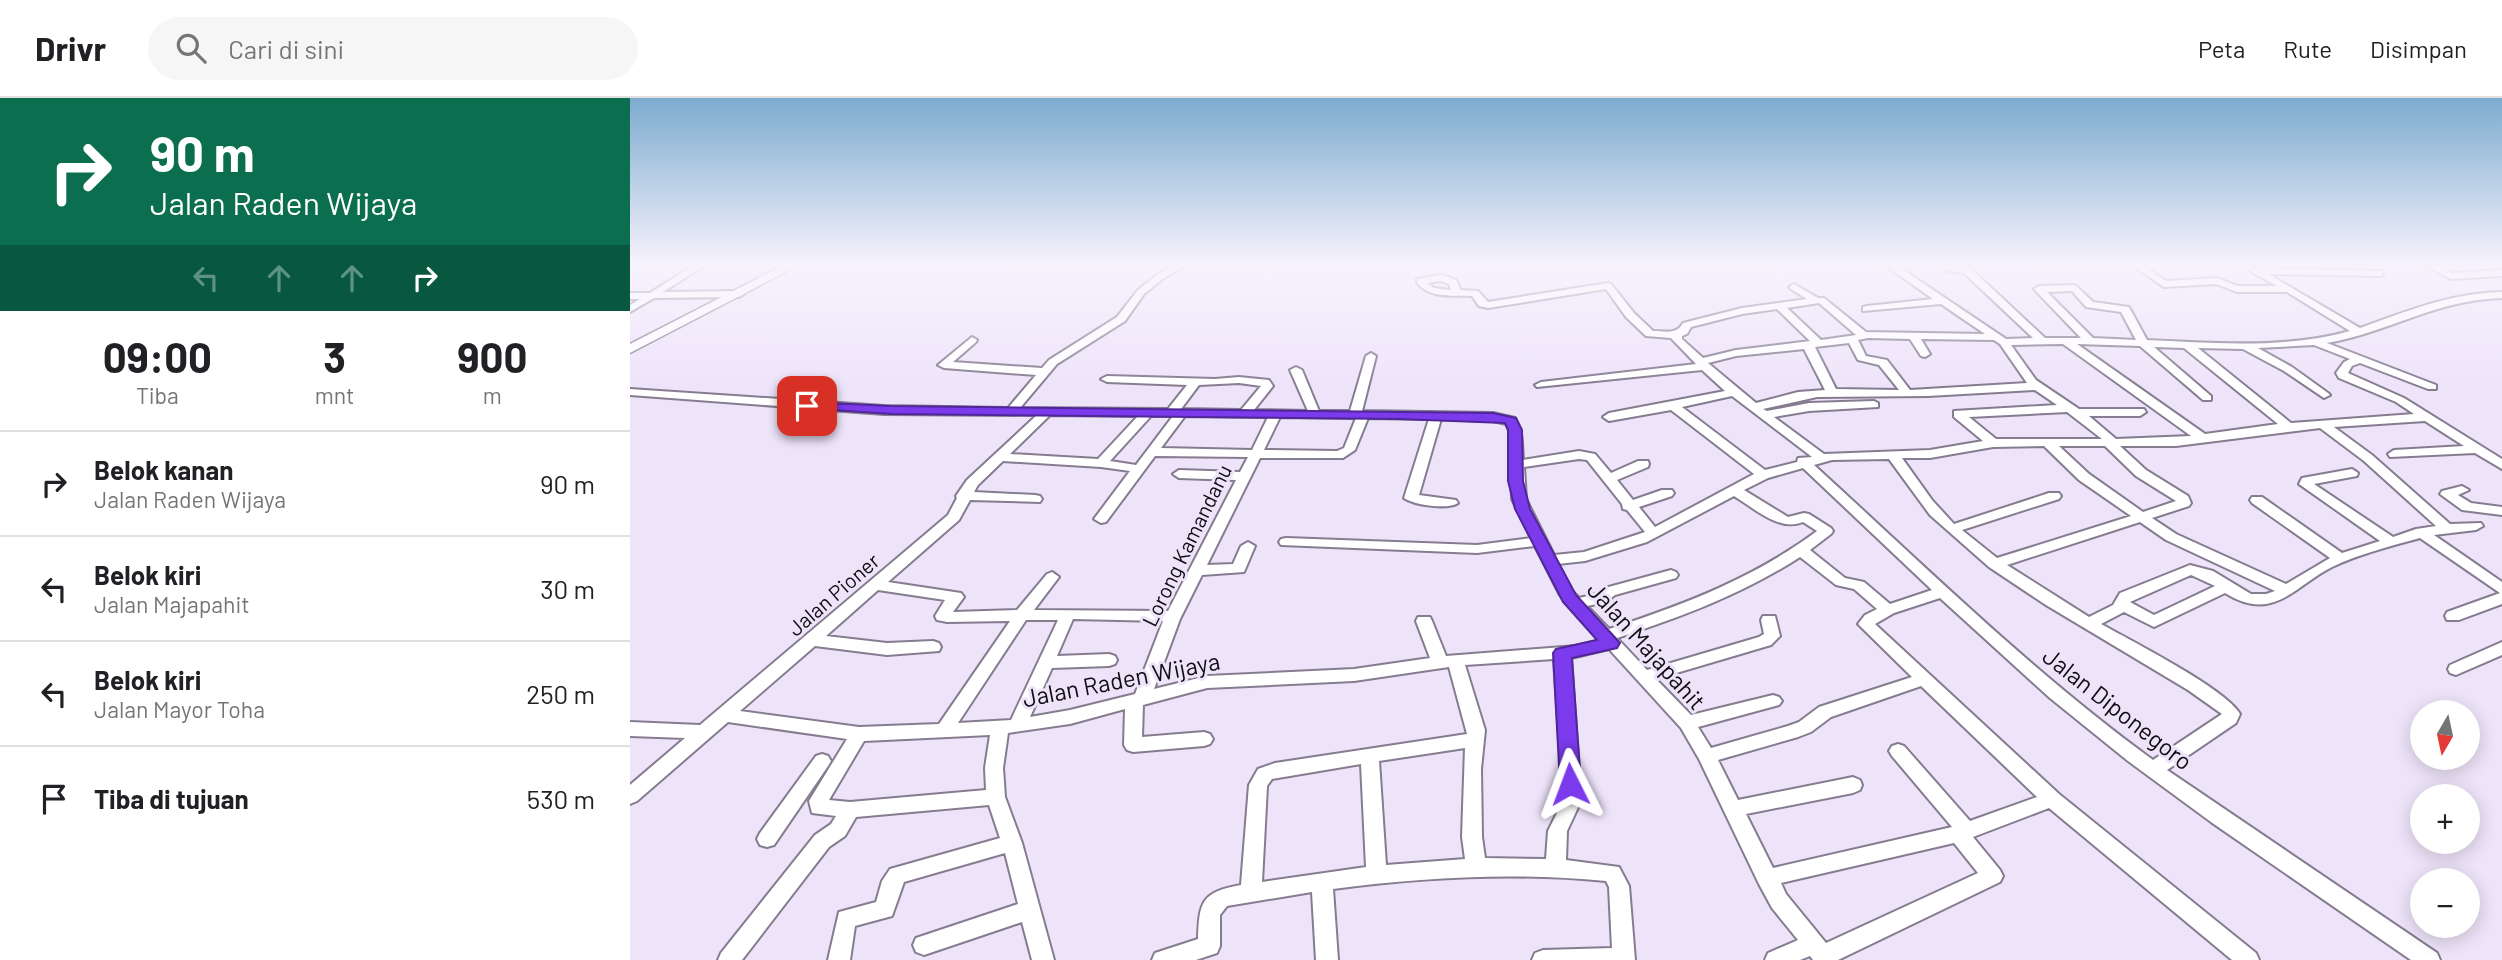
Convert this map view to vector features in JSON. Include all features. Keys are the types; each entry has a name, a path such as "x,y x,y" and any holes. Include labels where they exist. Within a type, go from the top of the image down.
{"main road":[{"path":"630,349 717,305"}],"street":[{"path":"1011,411 1061,355 1123,317 1131,305"},
{"path":"1624,305 1646,332 1654,335 1676,335 1683,332 1687,325 1697,321 1785,305"},
{"path":"1828,305 1858,337 1862,358 1883,362 1907,393"},
{"path":"1867,309 1903,305"},
{"path":"1950,305 2000,339 2037,386 2074,411 2112,443 2141,473 2183,499 2184,503 1994,564"},
{"path":"2004,305 2041,340"},
{"path":"2055,305 2089,340"},
{"path":"2092,305 2125,309 2144,344 2207,398"},
{"path":"2315,305 2359,332"},
{"path":"1541,385 1703,364 1736,353 1858,337 1913,335 2187,345 2316,342 2359,332 2437,305"},
{"path":"1780,306 1813,345 1831,390"},
{"name":"Jalan Diponegoro","path":"1676,335 1703,364 1736,393 1762,411 1944,592 2050,688 2153,770 2429,960"},
{"path":"1913,335 1925,355"},
{"path":"2062,339 2203,439"},
{"path":"972,340 944,365 1045,372"},
{"path":"2316,342 2432,387"},
{"path":"2187,345 2290,427"},
{"path":"2245,345 2288,369 2324,395"},
{"path":"1152,452 1344,453 1349,450 1359,415 1371,356"},
{"path":"2360,359 2348,364 2343,376 2400,400 2502,465"},
{"path":"1296,370 1315,414"},
{"path":"1107,380 1238,380 1265,383 1267,386 1245,413"},
{"path":"1101,519 1152,452 1196,382"},
{"path":"1762,411 1789,397 1831,390 1907,393 2037,386"},
{"path":"630,392 844,408 1436,416 1412,498 1451,503"},
{"path":"1609,417 1736,393"},
{"path":"1762,411 1874,405"},
{"path":"1673,407 1763,475"},
{"name":"Jalan Pioner","path":"630,796 954,517 972,483 1048,411"},
{"path":"1101,463 1148,412"},
{"path":"1993,443 1958,414 2140,412"},
{"name":"Lorong Kamandanu","path":"1204,739 1133,745 1138,699 1173,616 1276,414"},
{"name":"Jalan Majapahit","path":"1436,416 1493,417 1511,421 1515,430 1519,499 1538,541 1574,604 1687,723 1766,878 1788,915 1821,953"},
{"path":"1549,560 1585,556 1642,539 1763,475 1812,459 1845,454 1930,454 1993,443 2169,443 2290,427 2428,417"},
{"path":"2322,424 2368,458 2445,526"},
{"path":"2049,444 2084,477 2138,517 2188,546 2286,590"},
{"path":"2394,454 2478,449"},
{"path":"1892,454 1929,505 1952,529 1994,564 2183,677 2231,714 2230,718 2153,770"},
{"path":"1515,465 1584,455 1593,459 1628,506 1652,532"},
{"path":"999,457 1101,463 1139,469"},
{"path":"1608,479 1643,464"},
{"path":"2353,473 2307,481 2306,484 2392,542"},
{"path":"1179,474 1243,476"},
{"path":"2462,490 2447,494 2467,507 2502,511"},
{"name":"Jalan Raden Wijaya","path":"724,715 859,734 943,732 1008,727 1059,719 1207,682 1354,675 1448,661 1516,654 1562,653 1607,640 1702,605 1737,589 1801,551 1825,533 1825,529 1804,517 1791,522 1783,520 1736,491"},
{"path":"1628,506 1667,494"},
{"path":"963,496 1035,499"},
{"path":"1952,529 2054,496"},
{"path":"2256,500 2341,559"},
{"path":"2090,623 2122,604 2123,598 2130,594 2190,570 2201,572 2255,600 2264,599 2286,590 2324,566 2341,559 2445,526 2476,526"},
{"path":"2421,532 2502,589"},
{"path":"1286,542 1477,549 1538,541"},
{"path":"1196,570 1239,569 1248,546"},
{"path":"1801,551 1841,582 1859,585 1888,610"},
{"path":"1574,604 1601,598 1610,591 1671,575"},
{"path":"943,732 1021,616 1052,577"},
{"path":"876,585 956,597 944,613 943,616 947,617 1068,614 1173,616"},
{"path":"2122,604 2154,622 2226,586"},
{"path":"1944,592 1888,610 1869,619 1866,624 2052,799 2248,960"},
{"path":"2453,616 2502,598"},
{"path":"1042,960 1012,843 996,797 994,768 1008,727 1046,662 1068,614"},
{"path":"1644,677 1770,638 1769,620"},
{"path":"1424,621 1448,661 1474,719 1476,739 1472,769 1472,837 1477,869"},
{"path":"813,640 887,649 933,647"},
{"path":"2456,669 2502,648"},
{"path":"1556,867 1557,835 1562,820 1569,814 1572,801 1562,653"},
{"path":"1046,662 1109,660"},
{"path":"1706,756 1792,732 1805,727 1825,712 1924,679"},
{"path":"1687,723 1773,701"},
{"path":"630,729 704,732"},
{"path":"859,734 818,801 819,807 825,810 996,797"},
{"path":"1251,893 1258,785 1261,778 1275,770 1476,739"},
{"path":"1776,960 1821,953 1993,876 1898,751"},
{"path":"1370,756 1376,873"},
{"path":"767,838 822,761"},
{"path":"1732,809 1853,785"},
{"path":"1766,878 1962,833 2052,799"},
{"path":"793,803 818,801"},
{"path":"729,960 822,841 838,830 850,810"},
{"path":"839,960 846,919 885,909 892,881 897,875 1012,843"},
{"path":"1163,960 1209,953 1209,912 1221,898 1376,873 1556,867 1612,873 1618,880 1624,959 1543,960"},
{"path":"1322,882 1327,960"},
{"path":"924,945 1030,910"}],"route":[{"path":"807,406 891,410 1493,417 1511,421 1515,430 1516,481 1522,509 1569,598 1611,643 1562,653 1570,784"}]}
